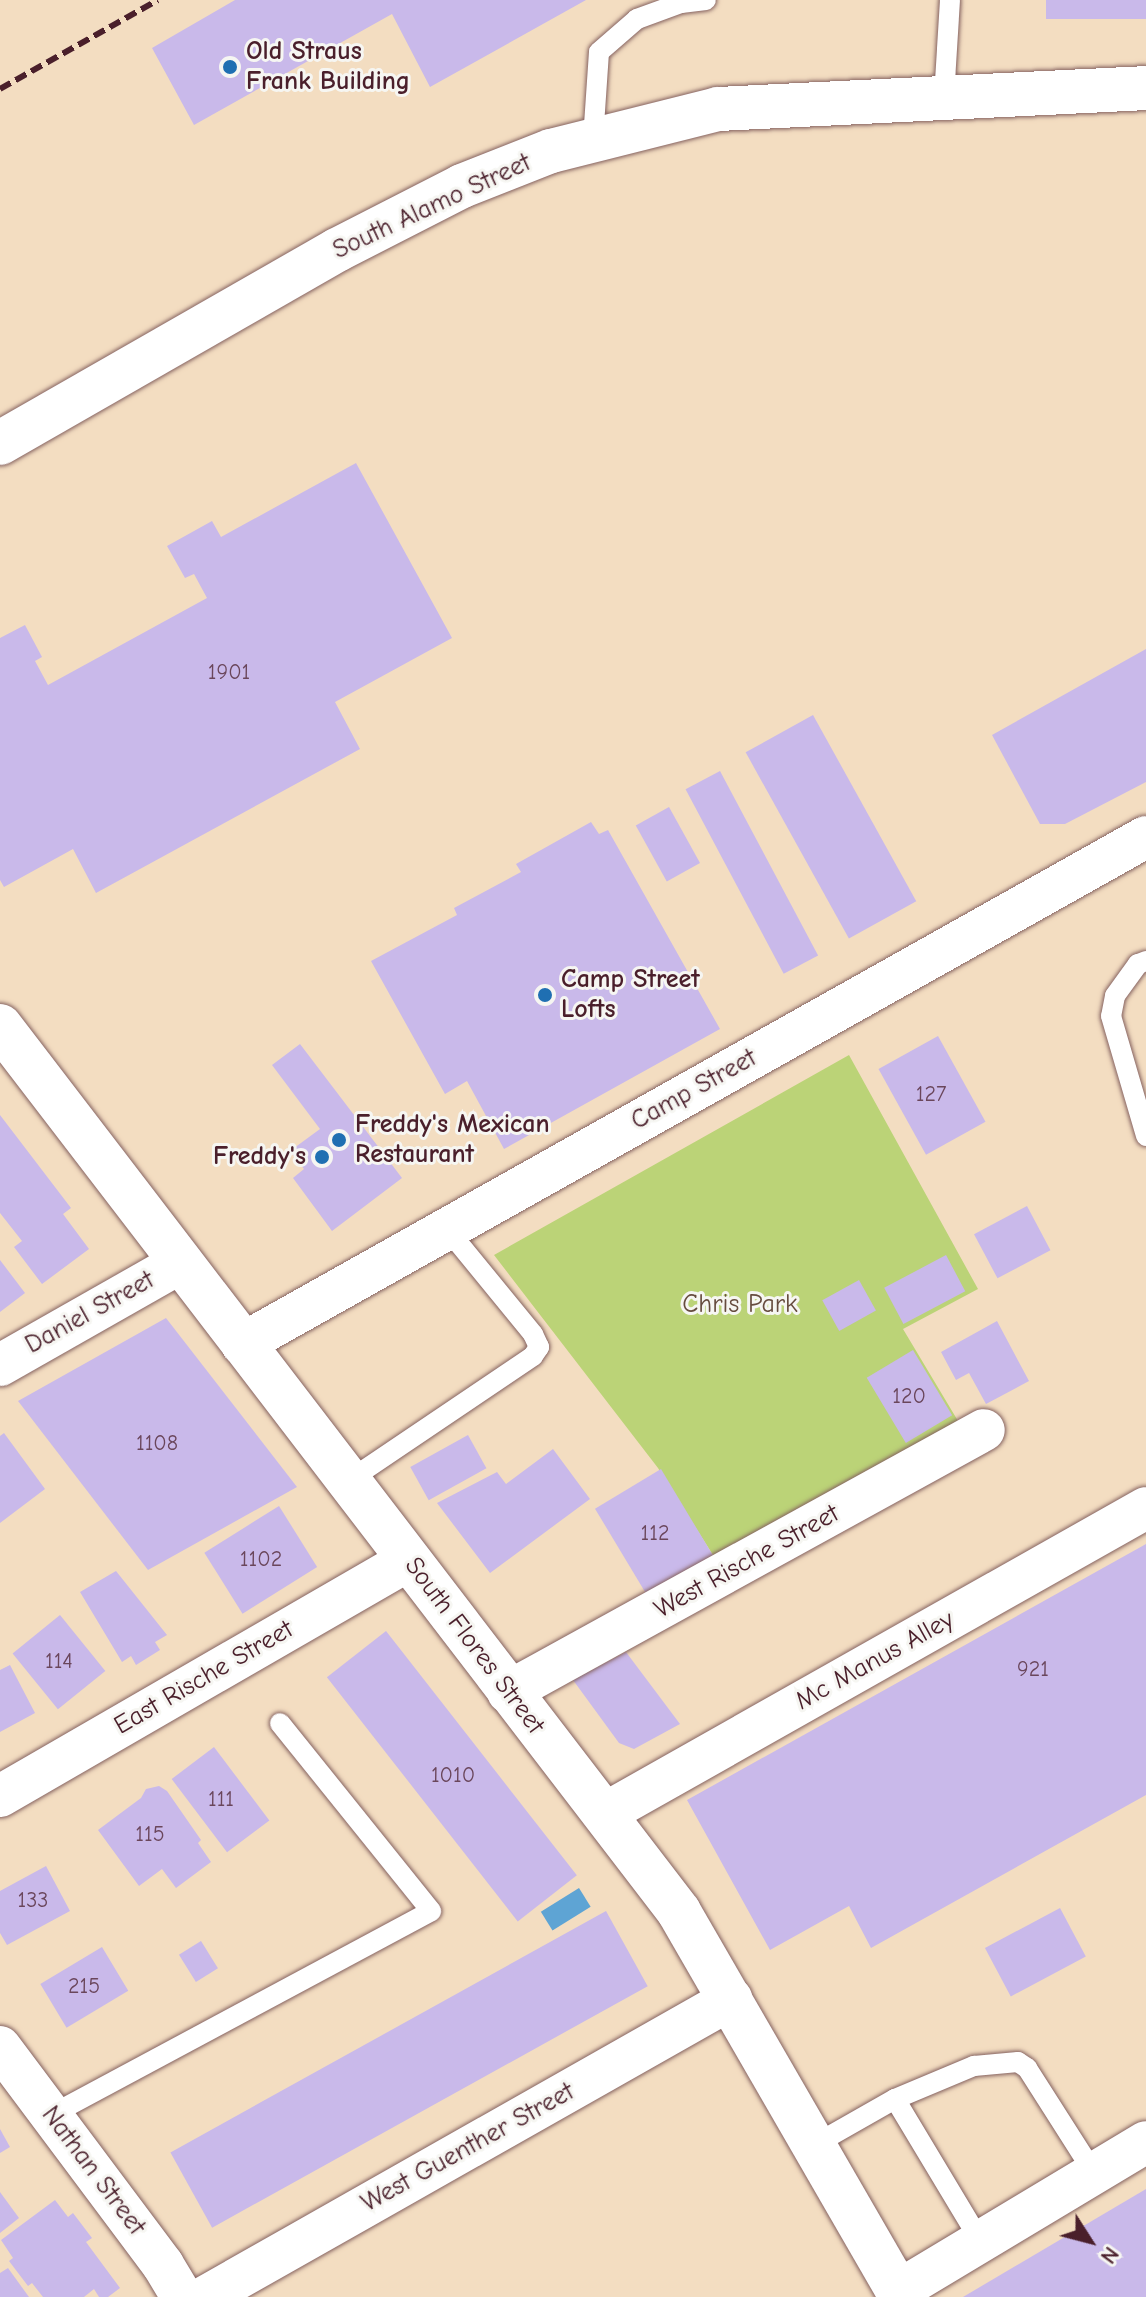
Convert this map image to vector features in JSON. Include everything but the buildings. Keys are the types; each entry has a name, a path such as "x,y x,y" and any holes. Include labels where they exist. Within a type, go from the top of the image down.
{"main road":[{"name":"South Alamo Street","path":"0,443 373,231 462,186 551,151 718,109 1146,88"},
{"name":"South Flores Street","path":"0,1026 679,1912 900,2294"}],"street":[{"name":"Camp Street","path":"242,1344 1146,837"},
{"name":"Daniel Street","path":"0,1365 181,1262"},
{"name":"West Rische Street","path":"508,1692 984,1430"},
{"name":"Mc Manus Alley","path":"604,1814 1146,1508"},
{"name":"East Rische Street","path":"0,1796 409,1560"},
{"name":"West Guenther Street","path":"205,2297 731,1999"},
{"name":"Nathan Street","path":"0,2047 182,2297"},
{"path":"900,2294 1146,2142"}],"lane":[{"path":"593,140 599,52 637,19 681,3 706,0"},
{"path":"944,98 950,0"},
{"path":"1146,961 1138,964 1115,996 1111,1016 1146,1136"},
{"path":"348,1481 533,1356 539,1347 533,1334 447,1229"},
{"path":"51,2115 431,1911 280,1723"},
{"path":"814,2145 895,2099 974,2066 1018,2062 1027,2068 1094,2173"},
{"path":"895,2099 981,2242"}],"green space":[{"name":"Chris Park","path":"849,1055 978,1289 903,1329 961,1426 718,1563 658,1468 494,1255"}],"water":[{"path":"579,1888 591,1907 552,1931 541,1912"}],"railway":[{"path":"0,89 158,0"}],"place":[{"name":"Old Straus Frank Building","path":"230,67"},
{"name":"Camp Street Lofts","path":"545,995"},
{"name":"Freddy's Mexican Restaurant","path":"339,1140"},
{"name":"Freddy's","path":"322,1157"}]}
